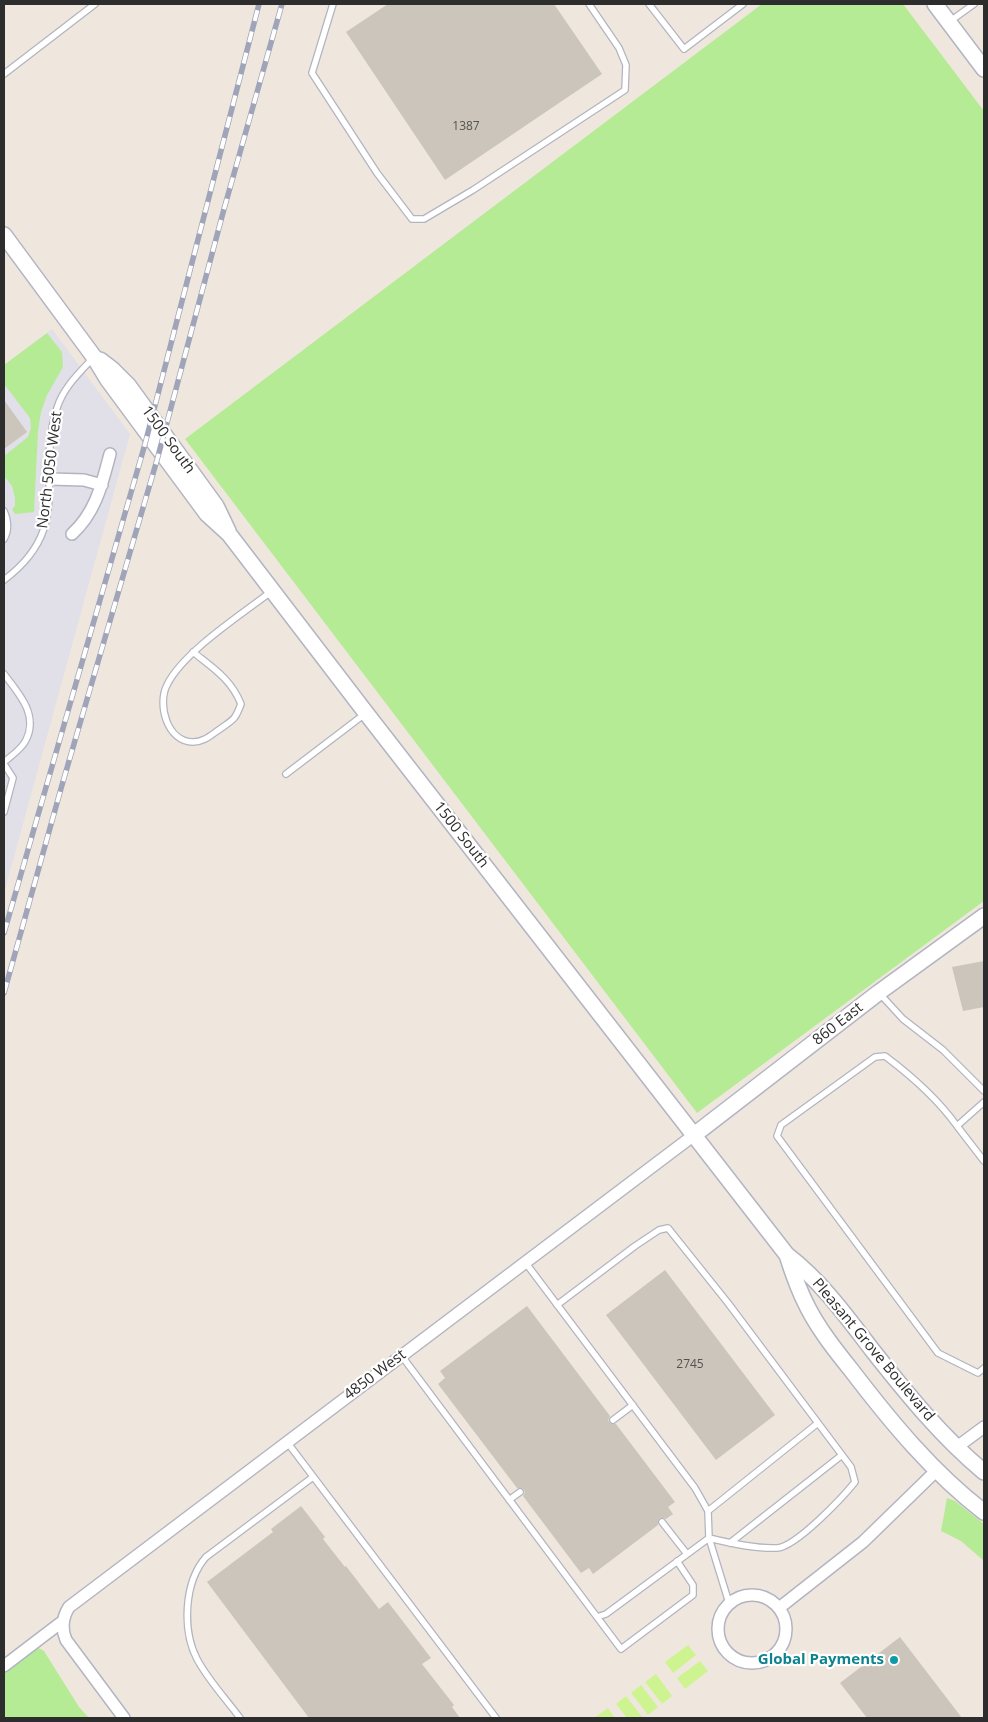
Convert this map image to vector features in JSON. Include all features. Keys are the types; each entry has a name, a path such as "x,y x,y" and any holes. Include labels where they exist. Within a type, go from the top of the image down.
{"street":[{"path":"935,4 984,69"},
{"name":"1500 South","path":"4,235 94,357 113,370 128,385 216,506 229,534 272,591 694,1135"},
{"path":"72,534 92,511 102,485 110,454"},
{"path":"50,479 84,480 102,485"},
{"name":"860 East","path":"694,1135 878,993 984,916"},
{"name":"Pleasant Grove Boulevard","path":"694,1135 787,1255 823,1288 904,1390 957,1447 984,1472"},
{"name":"4850 West","path":"63,1621 65,1614 74,1602 694,1135"},
{"name":"Pleasant Grove Boulevard","path":"787,1255 800,1292 816,1323 827,1338 888,1417 937,1470 984,1512"},
{"path":"957,1447 984,1427"},
{"path":"779,1608 863,1542 937,1470"},
{"path":"751,1594 766,1598 779,1608 786,1630 782,1646 777,1652 764,1661 748,1663 741,1662 727,1653 719,1639 718,1624 724,1609 729,1603 736,1598 751,1594"},
{"path":"4,1666 63,1621"},
{"path":"63,1621 62,1628 66,1640 124,1718"}],"lane":[{"path":"4,74 95,4"},
{"path":"333,4 312,73 377,173 412,219 424,219 473,190 625,90 626,65 618,48 589,4"},
{"path":"649,4 684,49 743,4"},
{"path":"949,22 974,4"},
{"name":"North 5050 West","path":"4,580 24,564 37,546 45,529 53,427 57,407 75,377 94,357"},
{"path":"4,511 8,524 7,534 4,539"},
{"path":"193,652 227,680 237,694 241,704 236,718 203,740 192,742 180,738 172,730 164,714 163,700 166,686 193,652 272,591"},
{"path":"4,674 26,705 30,718 30,730 26,742 4,763 13,778 4,812"},
{"path":"286,774 366,713"},
{"path":"878,993 903,1020 943,1050 984,1091"},
{"path":"984,1161 937,1100 885,1056 876,1057 781,1125 777,1136 938,1353 978,1373 984,1368"},
{"path":"957,1126 984,1102"},
{"path":"557,1305 635,1246 659,1230 668,1228 728,1303 851,1467 855,1482 804,1534 779,1548 730,1543 709,1538 606,1614 597,1617"},
{"path":"525,1262 695,1488 708,1511 709,1538 729,1603"},
{"path":"402,1356 621,1649 693,1595 693,1585 677,1561"},
{"path":"613,1420 633,1406"},
{"path":"708,1511 818,1423"},
{"path":"286,1442 496,1718"},
{"path":"730,1543 842,1455"},
{"path":"240,1718 201,1666 192,1646 187,1608 194,1576 206,1557 313,1477"},
{"path":"509,1500 520,1492"},
{"path":"662,1522 687,1554"}],"shaded area":[{"path":"52,329 130,434 4,893 4,365"}],"green space":[{"path":"762,4 903,4 984,111 984,901 697,1113 185,439"},
{"path":"47,333 62,352 63,367 47,395 41,412 38,431 34,512 15,514 12,509 15,506 15,498 12,486 4,476 4,456 28,437 31,428 30,418 4,384 4,365"},
{"path":"947,1498 955,1501 984,1524 984,1561 961,1541 941,1531"},
{"path":"688,1645 696,1655 673,1673 665,1662"},
{"path":"35,1646 44,1651 79,1707 89,1718 4,1718 4,1669"},
{"path":"700,1661 708,1671 685,1689 677,1678"},
{"path":"656,1674 672,1696 662,1704 645,1682"},
{"path":"641,1685 658,1707 648,1715 631,1693"},
{"path":"626,1696 643,1718 627,1718 616,1704"},
{"path":"608,1708 615,1718 594,1718"}],"building":[{"path":"388,4 554,4 602,74 445,180 346,32"},
{"path":"4,400 27,432 4,449"},
{"path":"984,961 984,1007 963,1011 952,967"},
{"path":"665,1270 775,1415 716,1460 606,1315"},
{"path":"527,1306 610,1416 608,1420 610,1423 616,1424 675,1502 668,1507 673,1514 666,1519 660,1518 658,1525 593,1574 589,1568 581,1573 523,1496 525,1492 523,1489 517,1488 438,1384 445,1378 440,1371"},
{"path":"301,1506 325,1537 323,1539 379,1609 388,1602 431,1658 422,1664 454,1705 452,1707 460,1718 309,1718 207,1582 273,1532 271,1529"},
{"name":"Global Payments","path":"900,1637 962,1718 867,1718 840,1683"}],"railway":[{"path":"4,933 145,444 259,4"},
{"path":"4,993 62,785 157,460 224,209 282,4"}],"place":[{"name":"Global Payments","path":"894,1660"}]}
